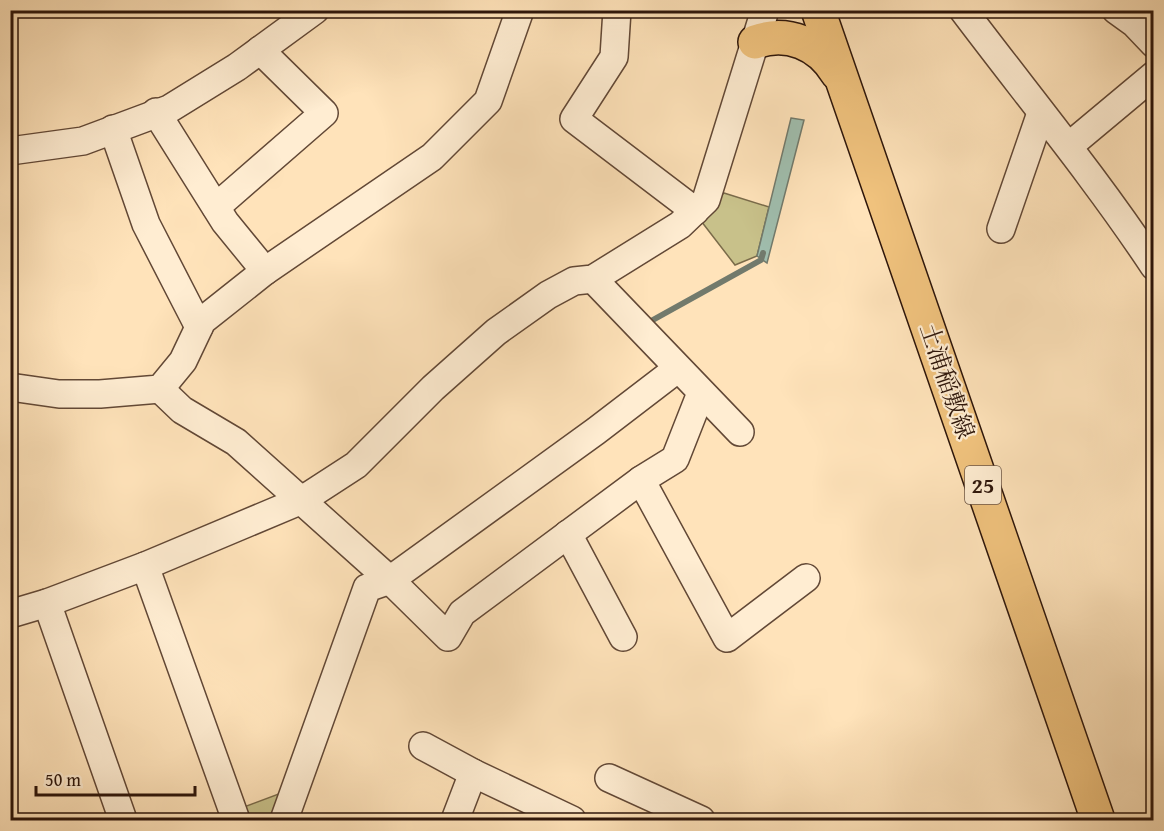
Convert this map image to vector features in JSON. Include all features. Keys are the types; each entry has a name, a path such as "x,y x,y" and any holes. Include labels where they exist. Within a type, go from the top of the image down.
{"main road":[{"name":"土浦稲敷線","path":"818,10 1098,820"},
{"path":"755,42 780,36 803,42 829,60 842,82"}],"street":[{"path":"10,151 83,141 169,108 260,50 315,10"},
{"path":"10,387 59,394 100,394 160,389 183,361 202,321 265,272 432,157 488,101 520,10"},
{"path":"617,10 614,57 574,119 695,211"},
{"path":"12,607 47,603 145,566 302,500 356,465 433,387 496,332 548,294 574,281 593,279 680,225 706,200 765,10"},
{"path":"963,10 1069,146 1154,266"},
{"path":"1116,10 1134,23 1154,44"},
{"path":"216,207 324,113 260,50"},
{"path":"1069,146 1154,75"},
{"path":"156,112 216,207 265,272"},
{"path":"1001,229 1041,113"},
{"path":"113,129 146,224 199,327"},
{"path":"593,279 740,432"},
{"path":"284,820 367,588 390,580 596,431 677,369"},
{"path":"160,389 182,410 236,442 390,580 448,637 462,613 641,480 675,459 701,393"},
{"path":"641,480 727,639 806,578"},
{"path":"568,534 623,637"},
{"path":"145,566 236,820"},
{"path":"47,603 123,820"},
{"path":"423,746 473,773 572,820"},
{"path":"455,820 473,773"},
{"path":"609,778 701,820"}],"shaded area":[{"path":"791,118 804,120 767,263 757,256"},
{"path":"724,193 769,207 757,256 735,265 698,217"},
{"path":"292,789 281,820 240,820 236,810"}],"waterway":[{"path":"651,321 761,260 763,253"}]}
